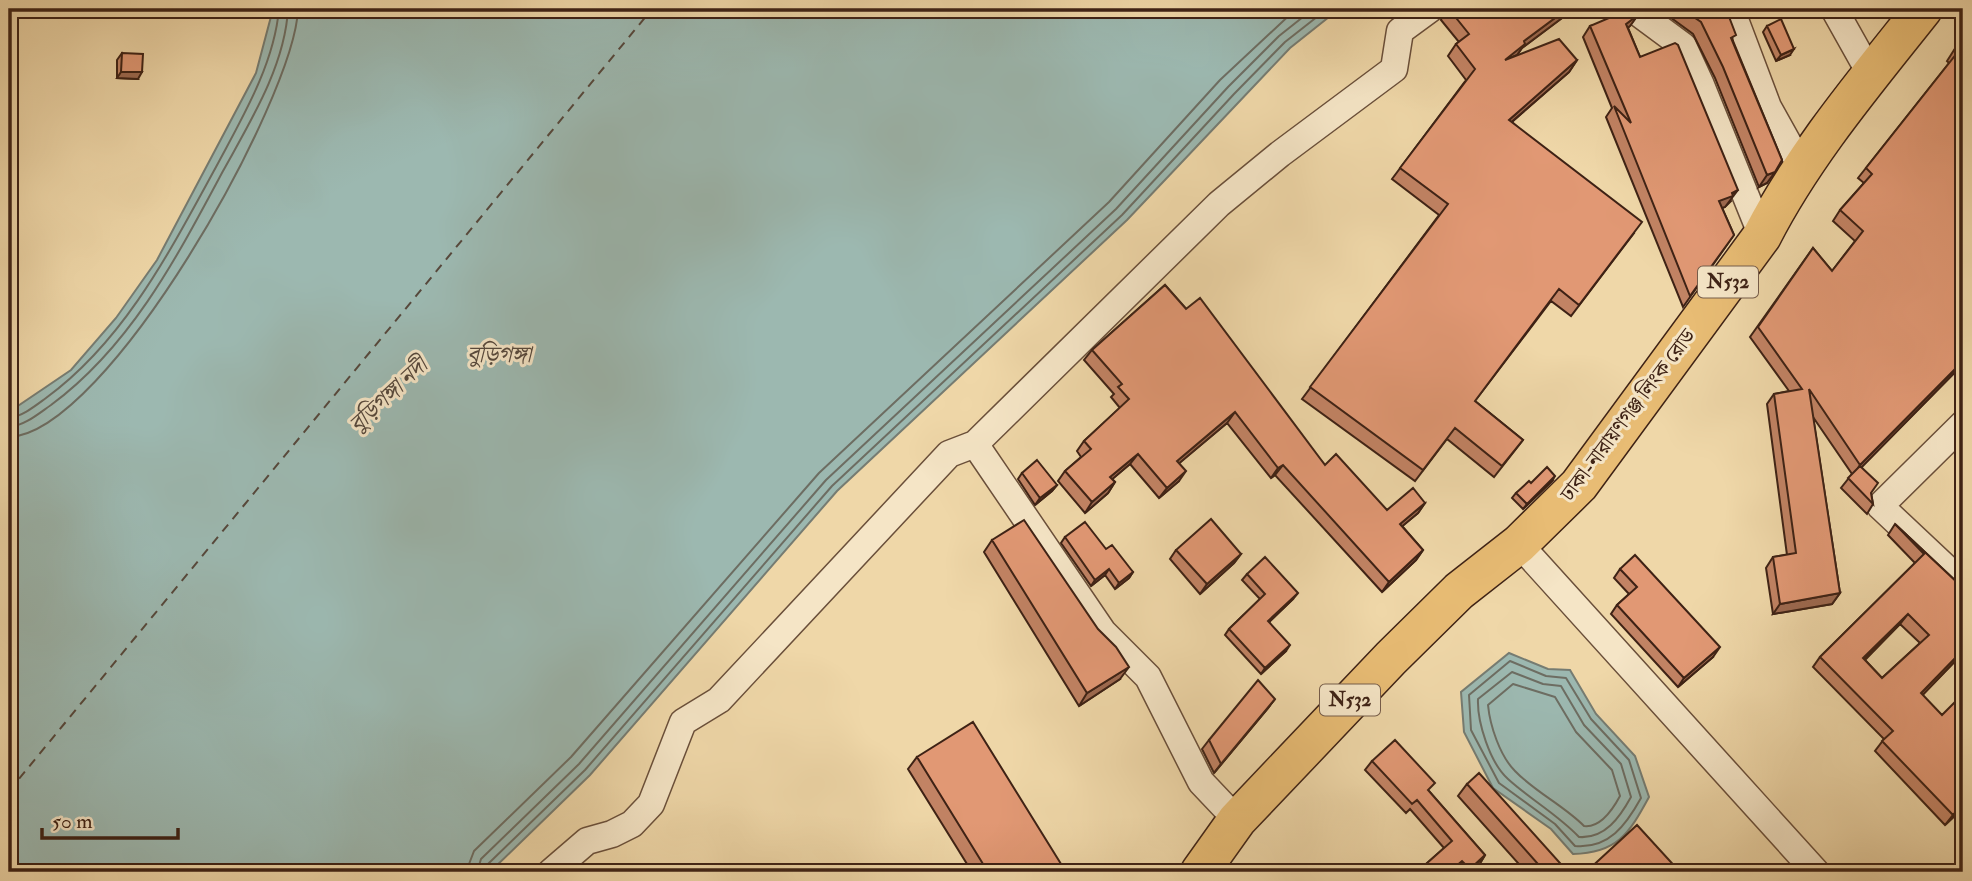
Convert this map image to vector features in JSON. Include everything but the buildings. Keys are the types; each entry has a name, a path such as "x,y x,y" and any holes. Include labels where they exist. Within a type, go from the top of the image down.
{"highway":[{"name":"ঢাকা-নারায়ণগঞ্জ লিংক রোড","path":"1199,872 1237,820 1391,658 1459,591 1519,544 1579,485 1762,236 1782,196 1802,168 1923,9"}],"street":[{"path":"551,872 587,841 612,834 632,824 651,804 683,722 719,700 949,454 975,444 1219,204 1280,153 1394,69 1400,31 1430,9"},
{"path":"1633,9 1683,46 1762,236"},
{"path":"1731,9 1768,107 1802,168"},
{"path":"1834,9 1871,75"},
{"path":"1963,424 1880,506 1963,584"},
{"path":"975,444 1103,632 1148,677 1201,782 1237,820"},
{"path":"1519,544 1816,872"}],"water":[{"name":"বুড়িগঙ্গা","path":"273,9 1339,9 1290,48 1127,220 837,491 590,775 490,872 9,872 9,412 71,370 116,318 157,260 256,73"},
{"path":"1509,653 1548,669 1570,670 1596,714 1635,756 1649,797 1628,831 1601,850 1573,854 1551,829 1493,788 1464,732 1461,692"}],"ferry route":[{"path":"9,791 652,9"}],"water label":[{"name":"বুড়িগঙ্গা নদী","path":"388,395"}]}
